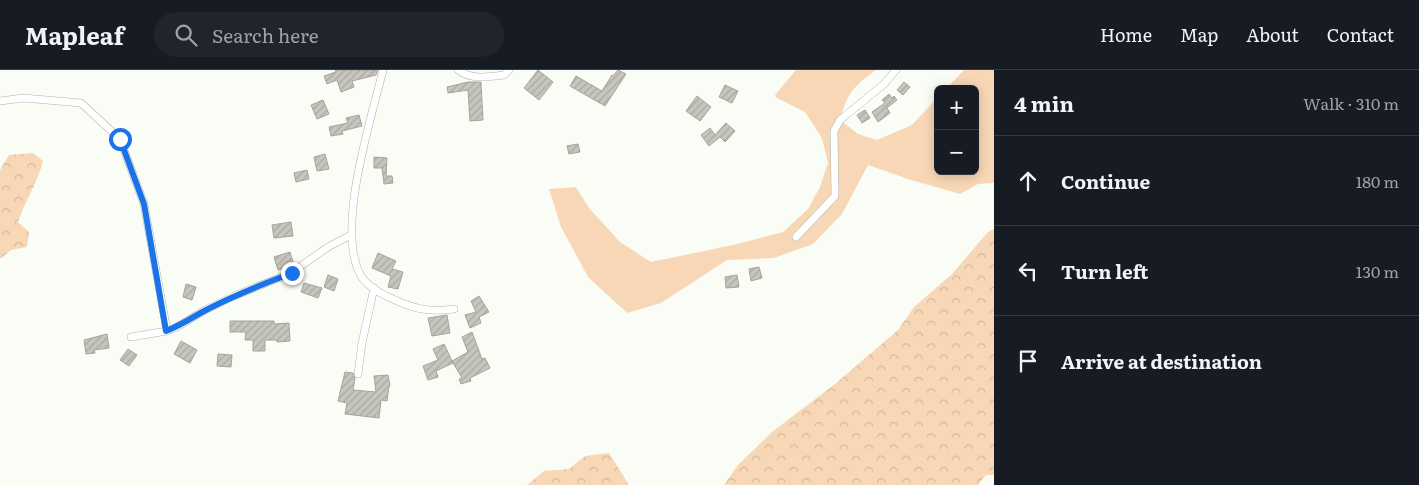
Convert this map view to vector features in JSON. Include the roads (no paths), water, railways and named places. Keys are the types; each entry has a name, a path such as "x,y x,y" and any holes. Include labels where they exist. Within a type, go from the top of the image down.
{"street":[{"path":"383,70 354,198 351,235 352,250 362,276 387,297 414,309 437,311 454,309"},
{"path":"458,70 464,74 479,77 504,75 509,70"},
{"path":"796,237 835,196 834,131 840,120 884,84 896,70"},
{"path":"0,101 22,98 81,103 120,139 144,204 166,331"},
{"path":"131,337 166,331 187,322 205,310 234,296 292,273 328,247 351,235"},
{"path":"358,374 362,343 374,288"}]}
